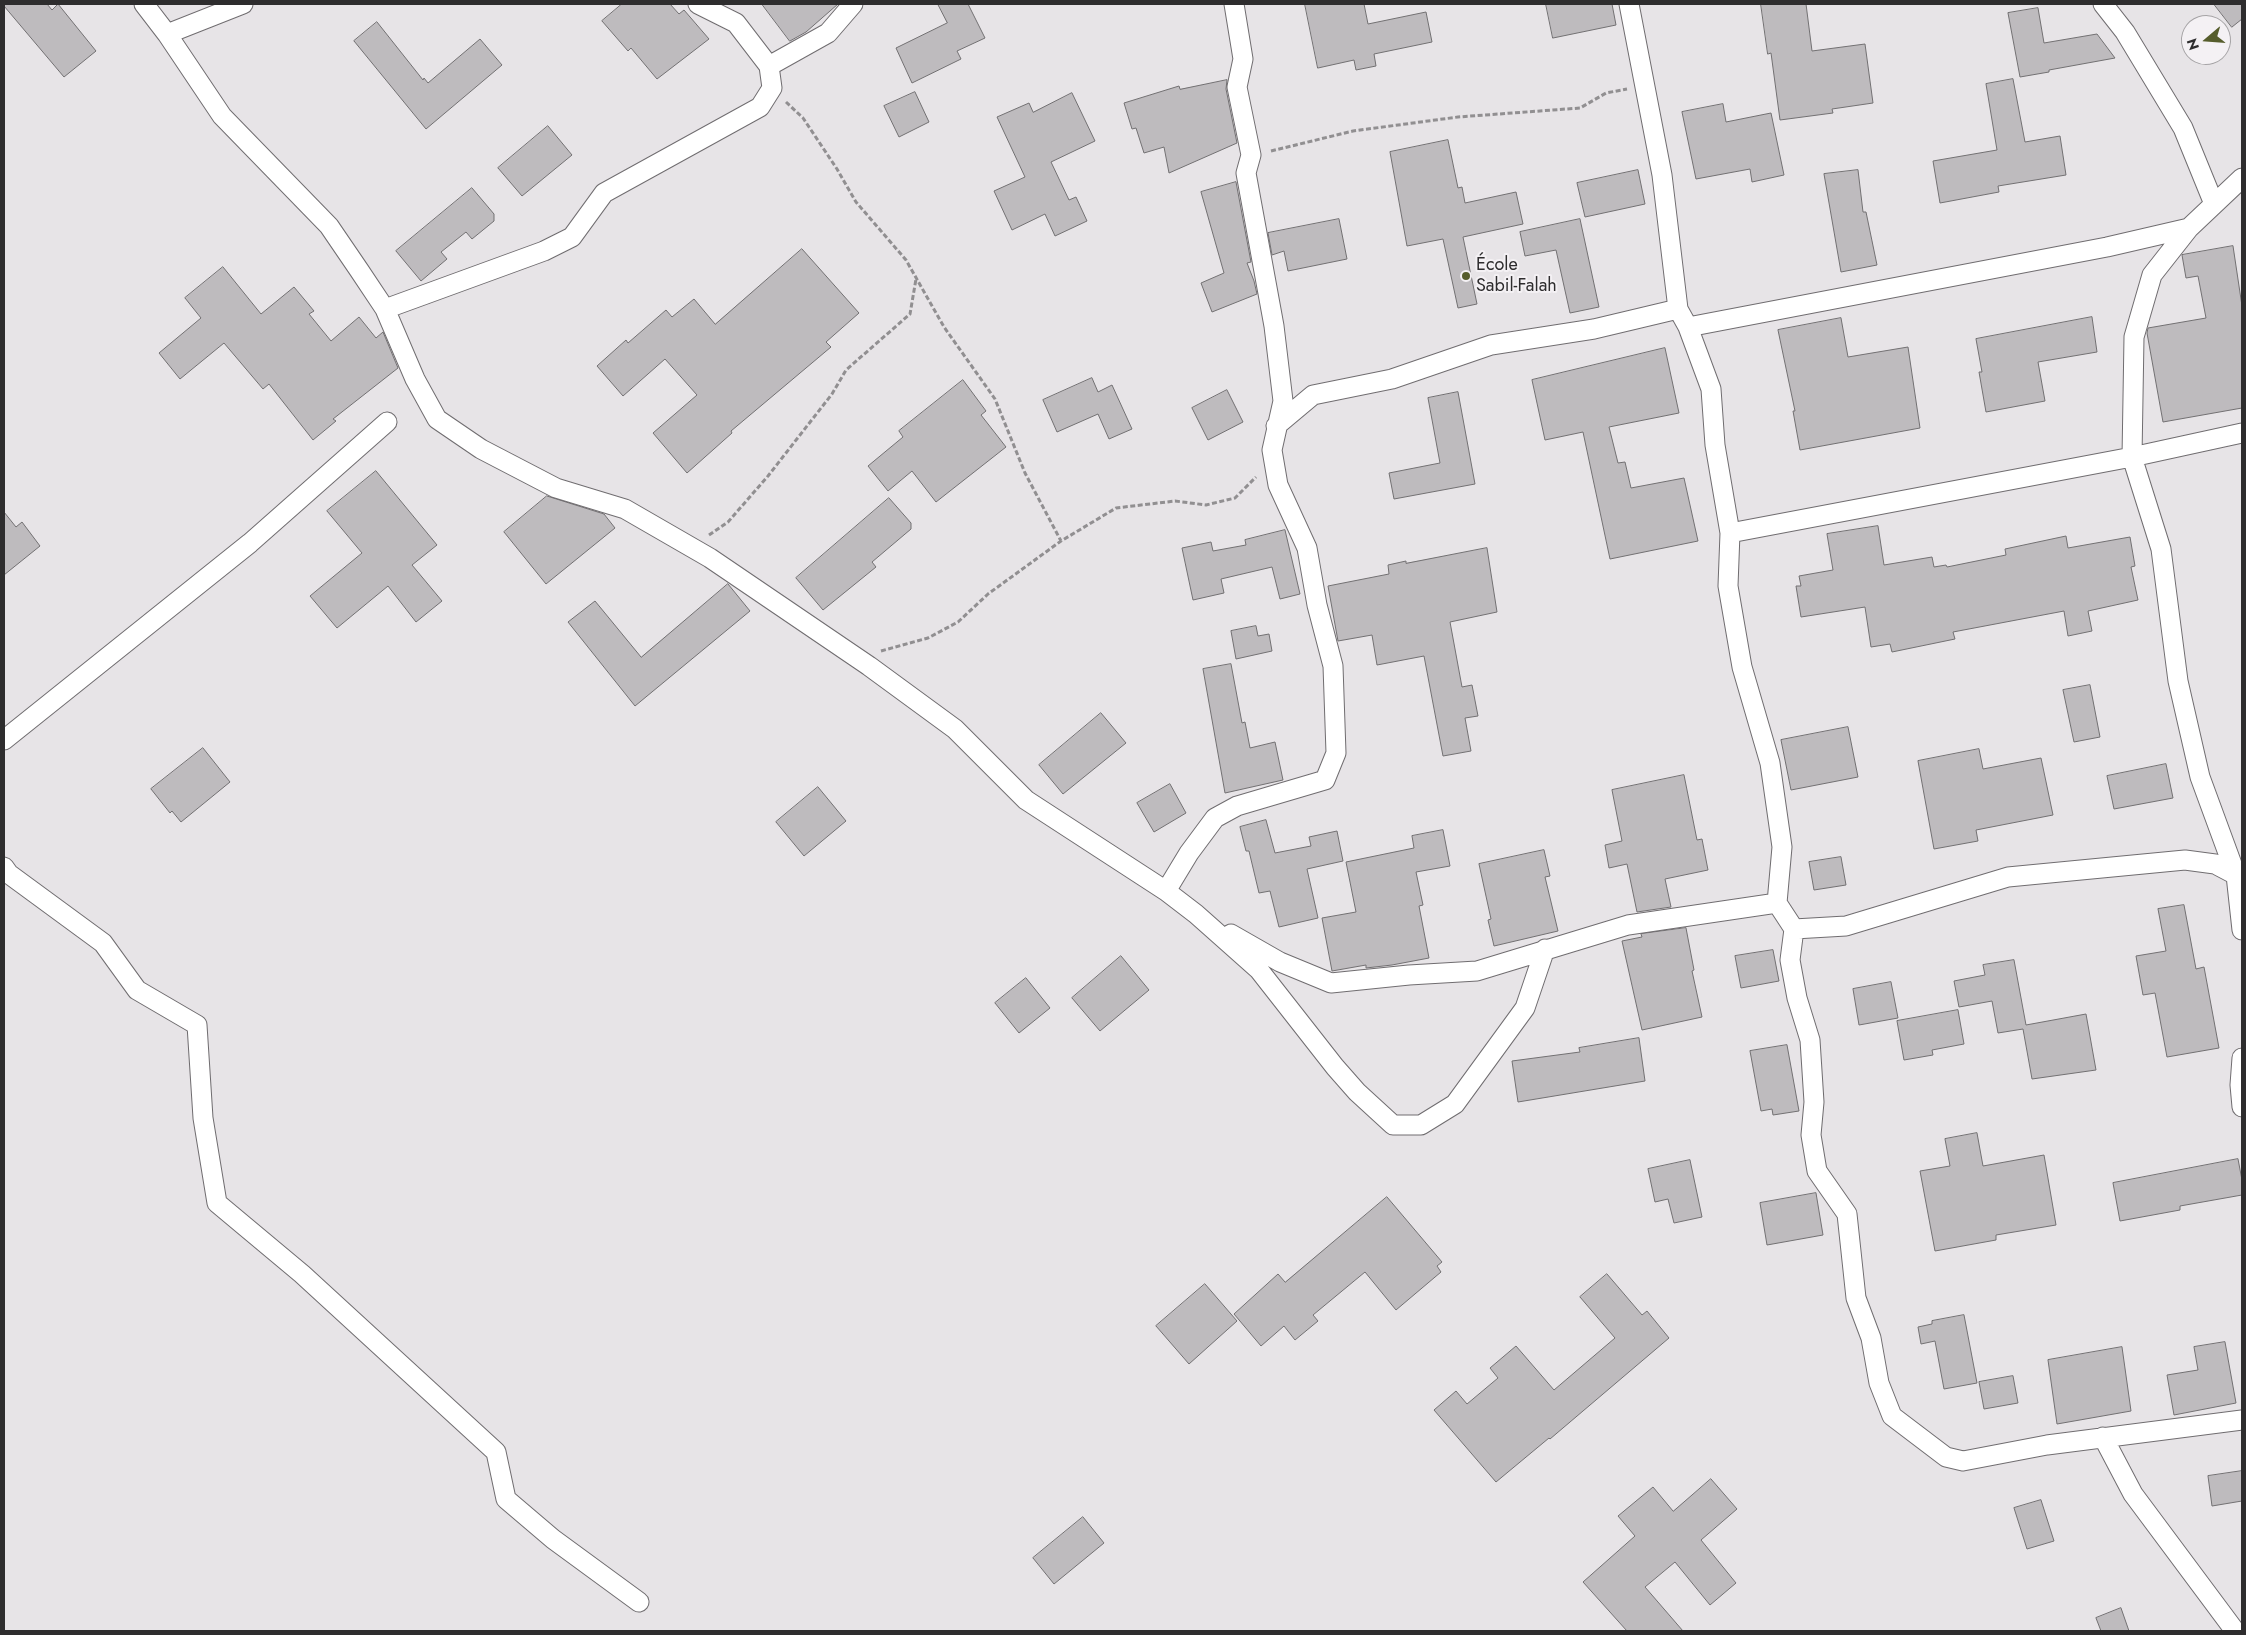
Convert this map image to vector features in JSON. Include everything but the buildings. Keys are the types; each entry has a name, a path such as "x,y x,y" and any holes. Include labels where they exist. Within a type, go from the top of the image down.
{"street":[{"path":"144,4 167,34 222,116 329,226 385,310 415,379 438,419 481,449 556,488 625,509 692,547 856,657 955,728 1026,800 1166,891 1196,914 1259,970 1335,1067 1357,1092 1393,1125 1421,1125 1455,1104 1525,1008 1545,949"},
{"path":"167,34 243,4"},
{"path":"385,310 544,251 572,237 604,193 760,106 772,88 769,66 736,23 698,4"},
{"path":"769,66 828,33 853,4"},
{"path":"1166,891 1188,853 1215,818 1237,806 1326,780 1336,753 1333,666 1317,605 1307,548 1278,485 1272,450 1283,401 1274,326 1246,173 1251,155 1237,87 1243,59 1234,4"},
{"path":"1629,4 1662,175 1678,309 1688,327 1710,390 1714,445 1730,533 1728,586 1742,668 1770,763 1782,848 1777,903 1794,929 1790,960 1797,998 1810,1040 1814,1093 1811,1135 1817,1171 1847,1214 1856,1298 1870,1338 1879,1384 1892,1416 1946,1457 1963,1461 2103,1437 2242,1420"},
{"path":"2103,4 2125,32 2183,128 2214,204"},
{"path":"2242,178 2189,228 2152,275 2134,337 2132,457 2161,549 2178,681 2200,777 2239,874 2242,930"},
{"path":"1688,327 2107,247 2189,228"},
{"path":"1276,426 1312,395 1392,379 1491,345 1594,329 1678,309"},
{"path":"4,740 250,543 386,422"},
{"path":"1730,533 2132,457 2242,433"},
{"path":"1794,929 1846,926 2008,877 2185,860 2215,864 2239,874"},
{"path":"4,867 9,874 103,943 137,990 197,1025 203,1118 217,1203 302,1274 496,1452 506,1499 553,1539 639,1602"},
{"path":"1196,914 1280,962 1331,983 1478,970 1628,926 1777,903"},
{"path":"2242,1058 2240,1085 2242,1107"},
{"path":"2103,1437 2133,1494 2236,1631"}],"path":[{"path":"1251,155 1353,131 1458,117 1580,108 1606,93 1645,86"},
{"path":"772,88 802,118 837,169 856,202 906,260 944,327 995,399 1025,474 1061,541"},
{"path":"692,547 728,522 768,476 832,394 846,370 910,314 916,278"},
{"path":"856,657 928,638 958,622 988,594 1061,541 1116,508 1174,501 1206,505 1235,498 1262,470 1272,450"}],"place":[{"name":"École Sabil-Falah","path":"1466,276"}]}
